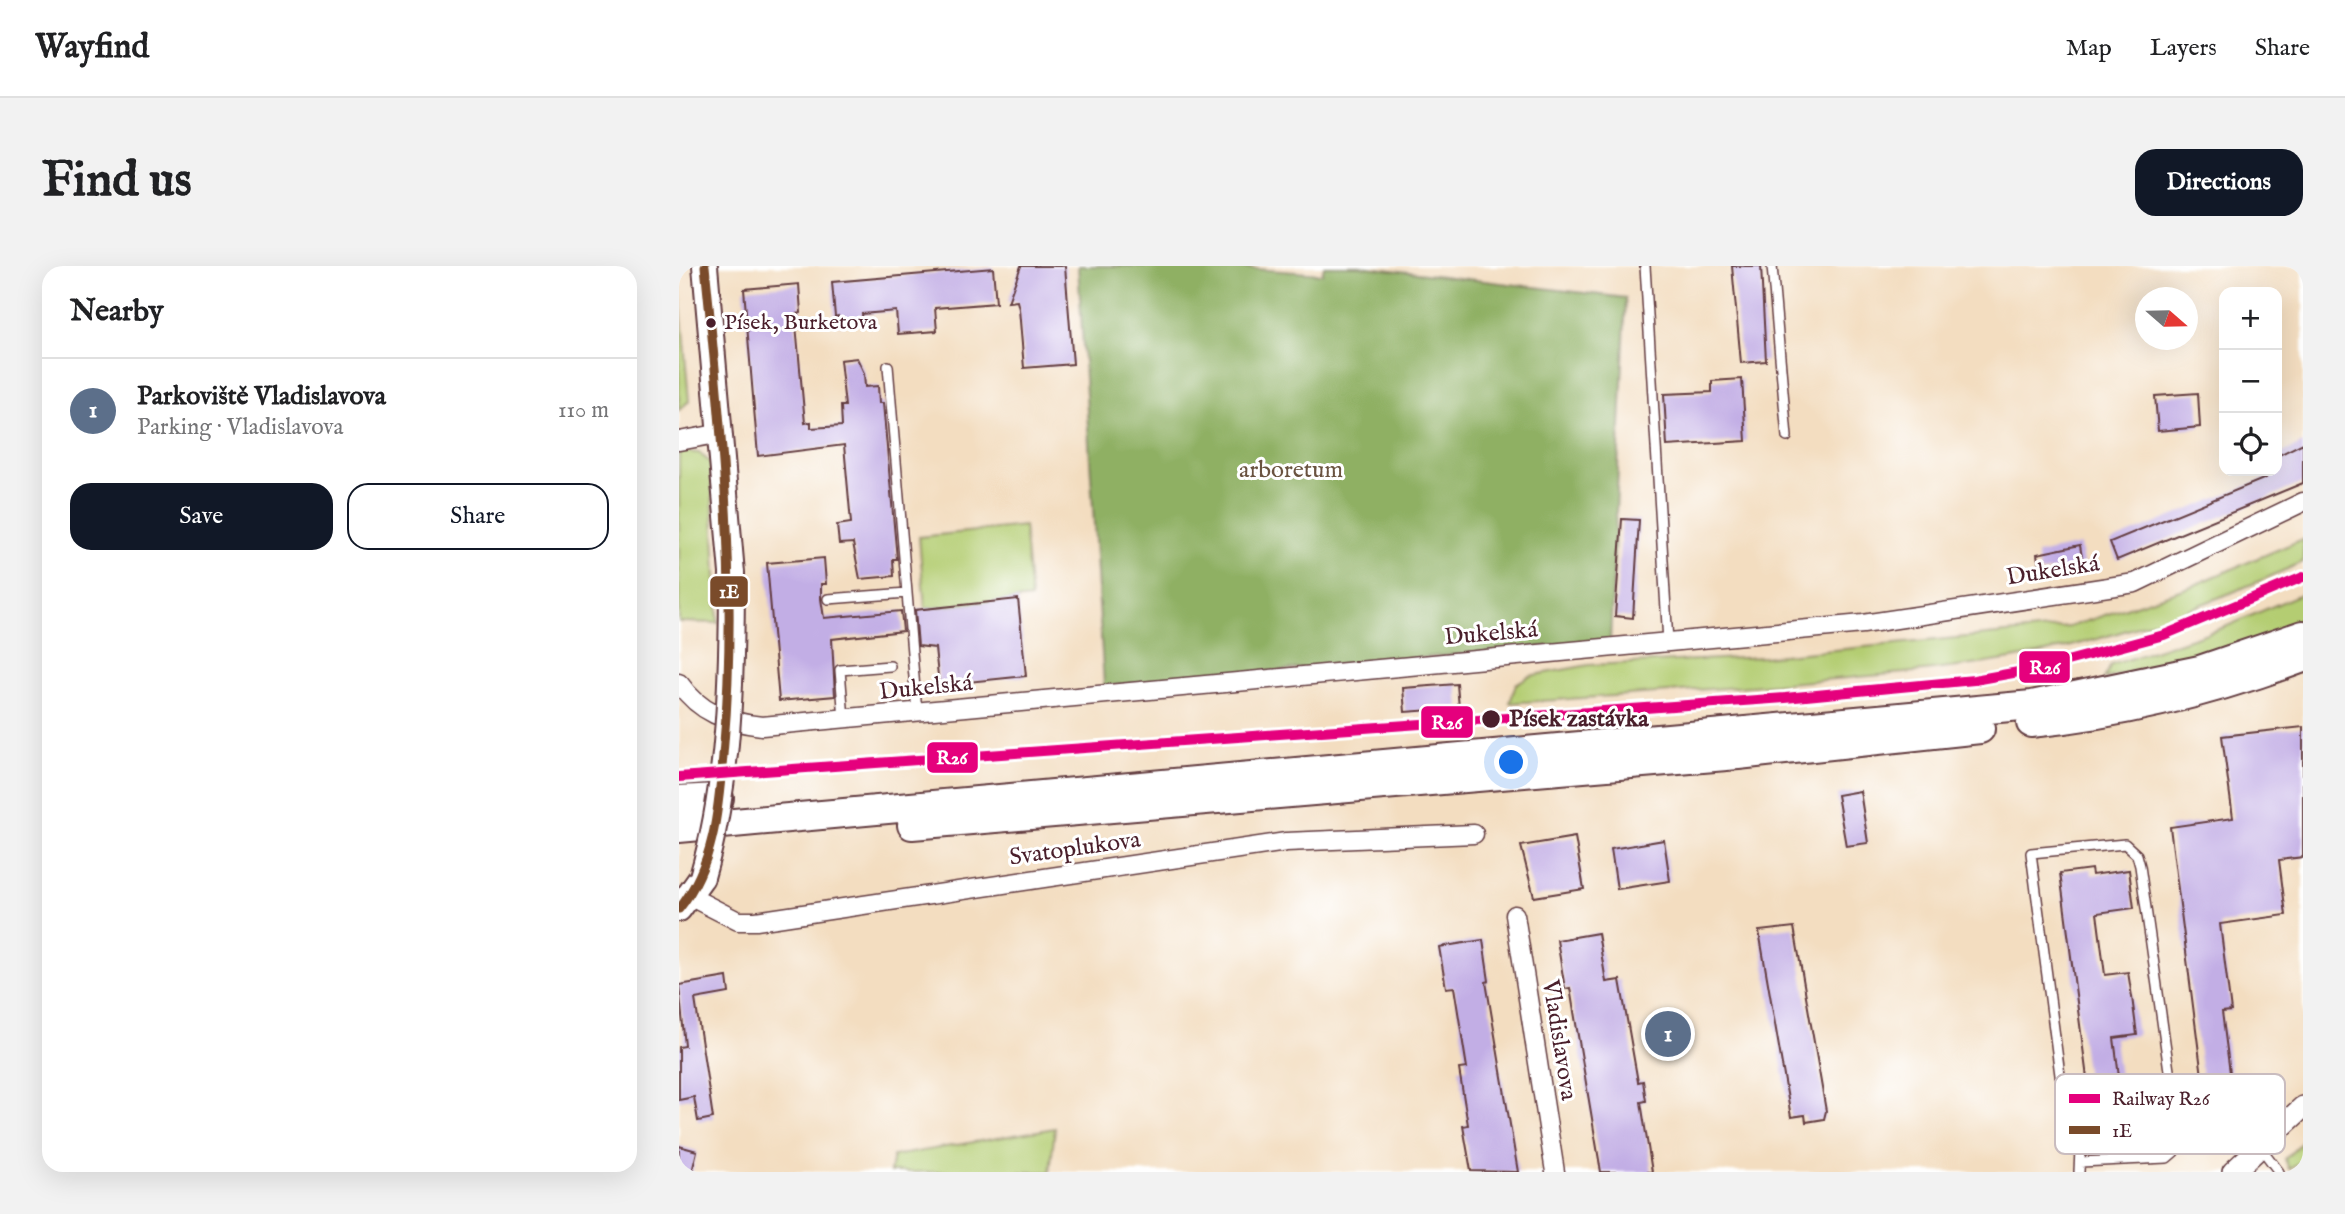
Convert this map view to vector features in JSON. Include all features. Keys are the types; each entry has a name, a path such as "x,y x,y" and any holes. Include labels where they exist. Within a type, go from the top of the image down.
{"highway":[{"path":"679,828 2032,705 2200,670 2303,635"},
{"path":"679,844 1655,762 2045,722 2150,703 2258,675 2303,658"},
{"path":"679,800 719,798"}],"main road":[{"path":"690,895 712,841 719,798 729,698 732,573 722,433 705,266"}],"street":[{"path":"679,441 722,433"},
{"name":"Dukelská","path":"679,683 701,709 738,724 762,726 844,721 1863,624 2135,583 2303,502"},
{"name":"Svatoplukova","path":"690,895 738,921 756,920 1286,842 1474,834"},
{"name":"Vladislavova","path":"1515,915 1555,1172"},
{"path":"2285,1123 2303,1107"},
{"path":"2233,1172 2252,1154"}],"lane":[{"path":"1645,266 1668,642"},
{"path":"1772,266 1787,436"},
{"path":"888,366 917,713"},
{"path":"828,599 907,593"},
{"path":"844,721 840,670 890,666"},
{"path":"2060,1074 2031,853 2125,844 2137,855 2140,866 2169,1074"},
{"path":"2080,1167 2167,1158 2172,1154"},
{"path":"2266,1154 2279,1172"}],"green space":[{"name":"arboretum","path":"1078,266 1216,266 1322,274 1324,266 1359,266 1626,298 1610,641 1104,686"},
{"path":"679,284 689,401 679,410"},
{"path":"679,451 699,453 711,463 718,623 679,622"},
{"path":"1024,526 1031,598 925,609 919,537"},
{"path":"2303,539 2303,562 2271,576 2140,626 2038,654 1897,674 1510,703 1516,684 1529,676 1589,665 1763,657 2069,627 2192,586"},
{"path":"2303,593 2303,622 2256,640 2104,679 2111,665 2225,627"},
{"path":"1055,1128 1050,1172 890,1172 893,1156"},
{"path":"2303,1141 2303,1162 2289,1169 2285,1159"}],"building":[{"path":"1021,266 1065,266 1073,364 1024,368 1019,309 1017,301 1008,302"},
{"path":"1732,266 1761,266 1766,361 1741,363"},
{"path":"993,268 996,303 935,308 937,331 898,334 896,311 862,314 863,322 839,325 838,316 835,317 832,282"},
{"path":"799,284 801,313 795,314 805,423 811,422 811,428 842,426 841,406 845,406 840,360 857,358 864,373 865,387 878,386 879,403 883,403 897,559 893,559 894,576 860,579 853,543 839,544 837,525 851,523 844,445 758,456 744,289"},
{"path":"1742,379 1746,441 1667,446 1664,394 1712,392 1712,381"},
{"path":"2198,393 2200,427 2158,431 2155,396"},
{"path":"2303,443 2303,483 2117,560 2110,542 2266,478 2265,476 2282,476 2282,454"},
{"path":"1622,519 1639,520 1633,618 1615,616"},
{"path":"2080,545 2083,564 2040,573 2037,554"},
{"path":"824,558 826,584 821,584 821,599 824,618 901,611 903,631 832,639 835,696 779,701 767,563"},
{"path":"1018,599 1026,676 939,685 935,648 918,646 915,610"},
{"path":"1457,684 1459,708 1405,712 1403,688"},
{"path":"2303,727 2303,857 2279,860 2286,915 2220,924 2231,1011 2222,1012 2230,1074 2202,1074 2170,827 2233,818 2222,736"},
{"path":"1860,791 1868,843 1846,846 1837,795"},
{"path":"1575,837 1584,889 1534,897 1521,846"},
{"path":"1664,840 1670,881 1617,889 1611,849"},
{"path":"2091,869 2092,875 2129,870 2134,908 2097,913 2105,975 2128,972 2132,997 2137,1035 2114,1038 2119,1074 2086,1074 2060,873"},
{"path":"1794,927 1826,1111 1824,1119 1806,1122 1805,1115 1791,1117 1759,931"},
{"path":"1598,933 1606,982 1620,980 1638,1082 1643,1081 1646,1101 1641,1102 1652,1172 1601,1172 1570,988 1565,989 1557,940"},
{"path":"1483,940 1489,981 1486,982 1518,1172 1471,1171 1463,1126 1468,1125 1459,1069 1467,1068 1454,987 1446,988 1439,947"},
{"path":"727,977 729,993 695,999 713,1118 698,1121 694,1097 679,1100 679,1047 685,1046 679,985"},
{"path":"679,1146 697,1151 692,1172 679,1172"}],"rail line":[{"name":"R26","path":"679,777 1785,698 1974,680 2041,668 2164,635 2303,577"}],"transit line":[{"name":"1E","path":"679,909 692,891 701,871 714,830 728,683 726,504 705,266"}],"place":[{"name":"Písek, Burketova","path":"711,323"},
{"name":"Písek zastávka","path":"1491,719"},
{"name":"Parkoviště Vladislavova","path":"1668,1034"}]}
